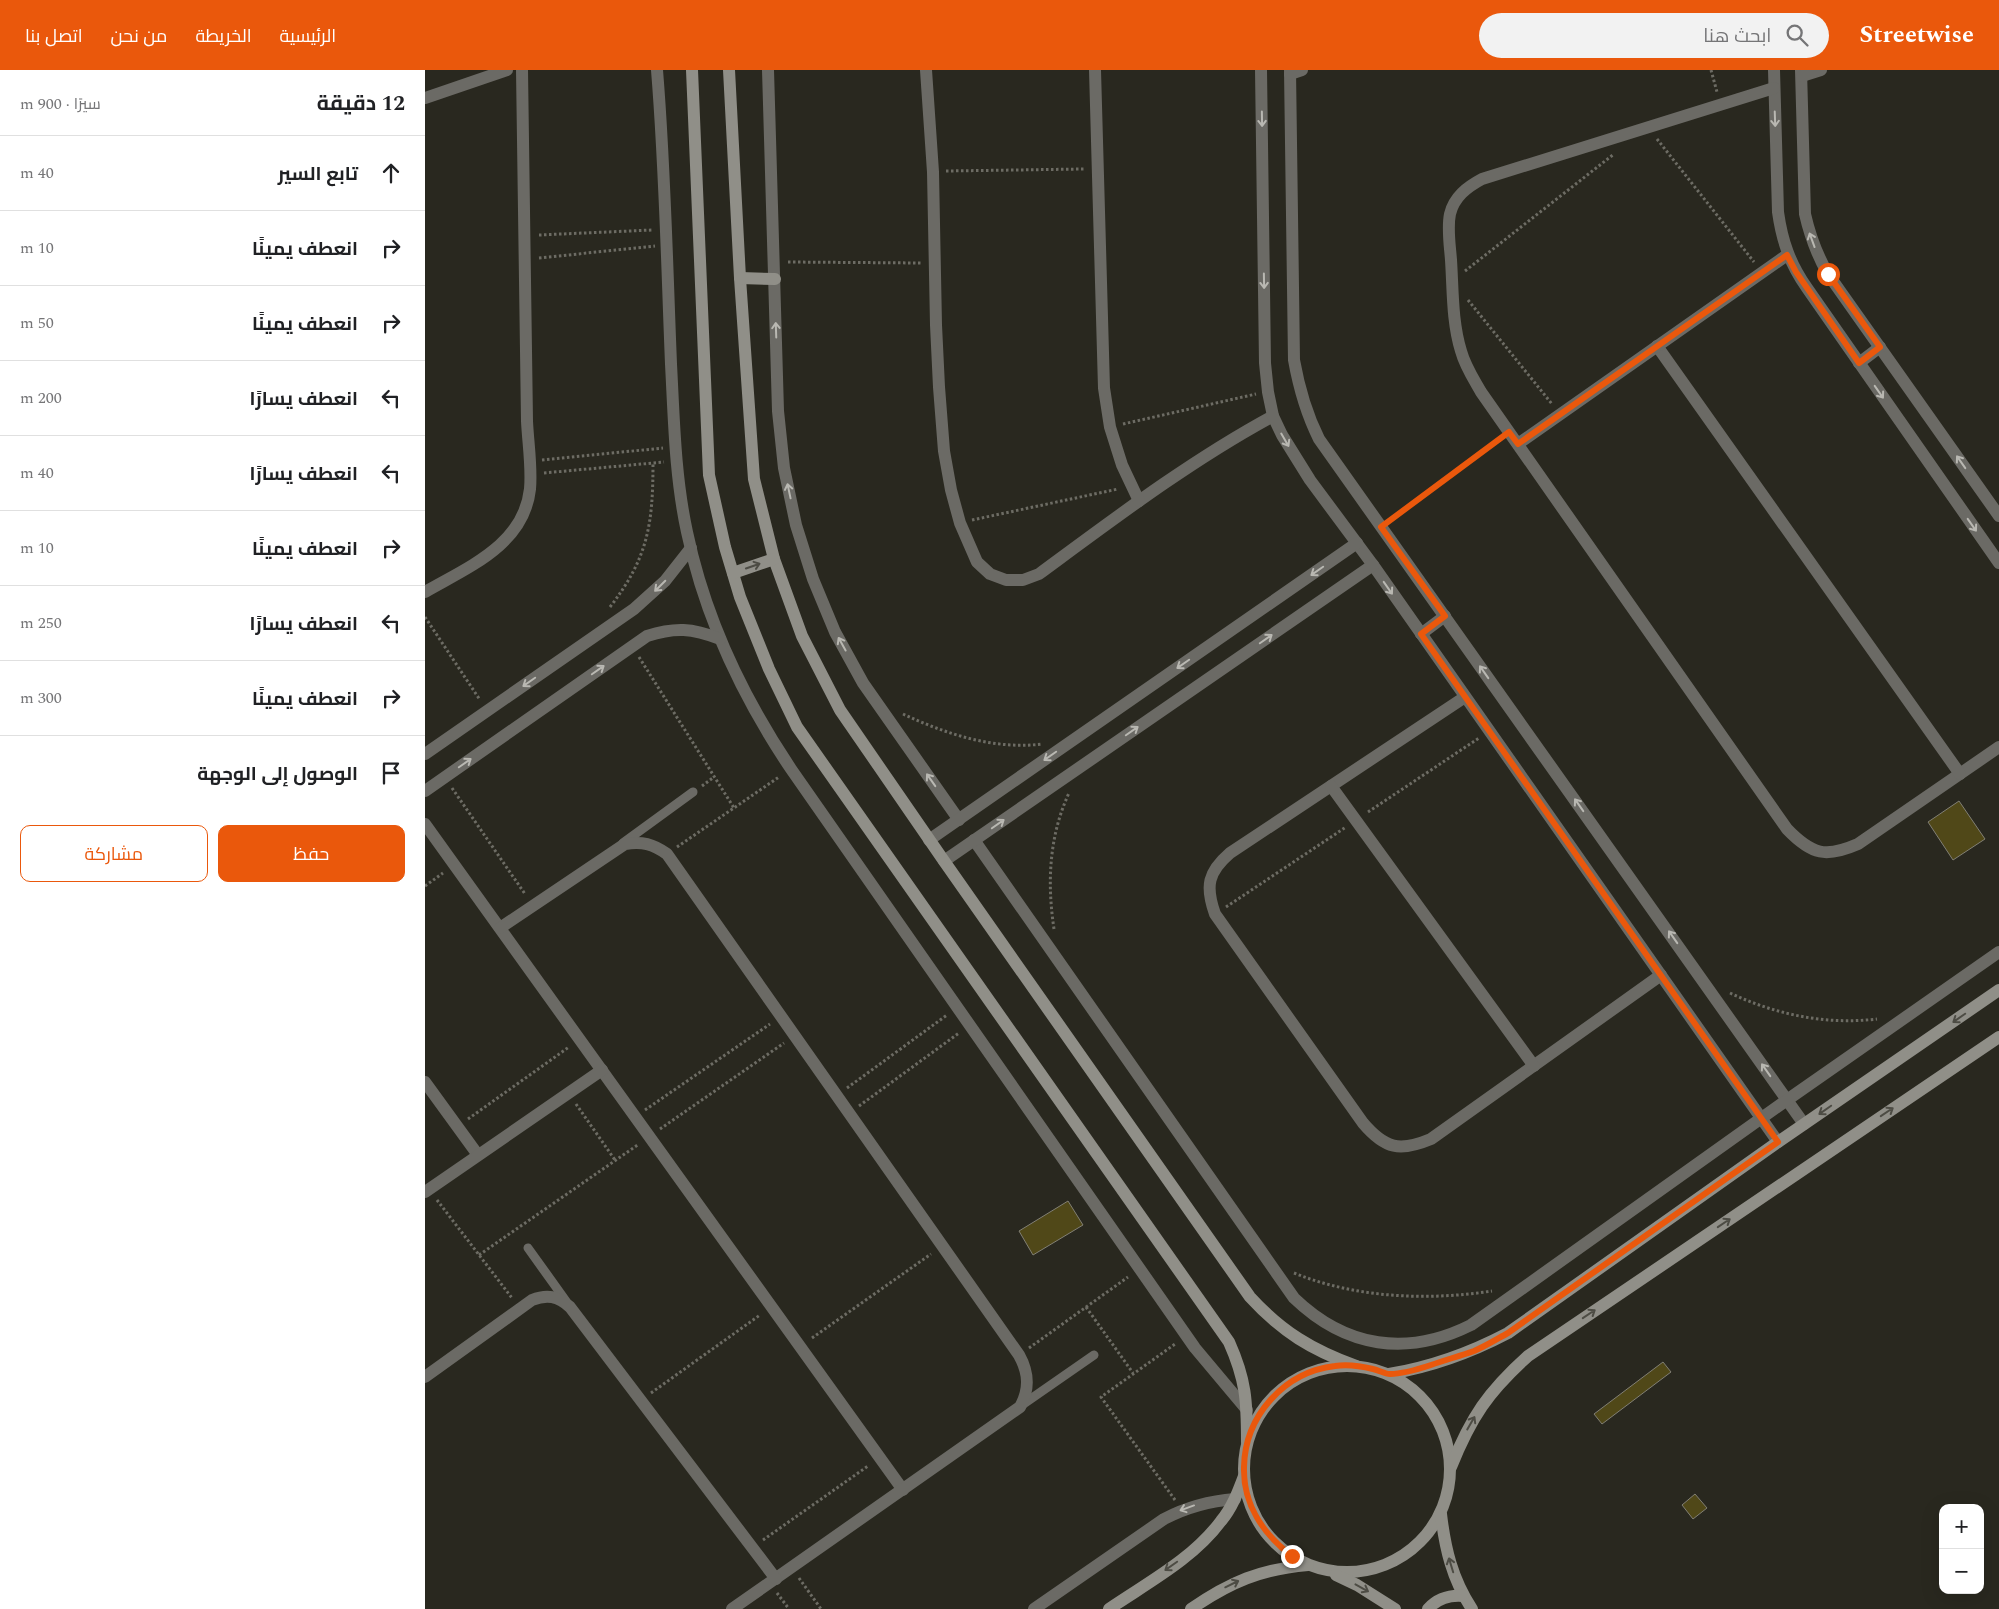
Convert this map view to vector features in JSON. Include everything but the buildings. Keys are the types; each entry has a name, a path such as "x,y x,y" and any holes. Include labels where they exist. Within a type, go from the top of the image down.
{"street":[{"path":"425,98 507,70"},
{"path":"425,592 498,548 519,522 526,507 531,475 527,414 523,70"},
{"path":"657,70 676,461 680,496 691,548 704,596 719,639 751,706 791,769 1186,1336 1211,1370 1247,1410"},
{"path":"692,70 709,475 725,548 750,624 769,669 797,727 1229,1342 1239,1364 1245,1386 1247,1442 1244,1476 1247,1496 1254,1514 1264,1530 1277,1545 1292,1556 1357,1585 1395,1609"},
{"path":"729,70 740,278 755,479 773,558 802,636 840,710 1250,1297 1287,1332 1309,1346 1356,1366"},
{"path":"768,70 778,411 784,468 796,524 813,579 835,632 863,682 959,820"},
{"path":"926,70 933,172 935,324 944,450 960,523 977,562 990,574 1006,580 1023,580 1039,574 1204,455 1273,416"},
{"path":"1095,70 1104,388 1110,427 1122,465 1139,501"},
{"path":"1261,70 1265,353 1268,392 1273,416 1294,456 1373,565 1778,1142"},
{"path":"1773,70 1777,212 1787,255 1801,280 1999,563"},
{"path":"1821,70 1801,73 1805,214 1810,235 1828,274 1999,516"},
{"path":"1294,71 1294,360 1307,414 1319,439 1804,1124"},
{"path":"1774,88 1482,178 1467,187 1456,199 1450,215 1449,232 1456,327 1460,350 1469,372 1509,432 1787,830 1801,844 1819,852 1840,852 1858,844 1999,747"},
{"path":"1518,444 1787,255"},
{"path":"740,278 775,279"},
{"path":"1657,346 1960,774"},
{"path":"1859,363 1880,347"},
{"path":"929,840 1357,544"},
{"path":"426,751 487,711 634,608 665,581 691,548"},
{"path":"733,573 773,558"},
{"path":"944,861 1373,565"},
{"path":"1421,634 1445,616"},
{"path":"425,791 647,636 665,630 683,629 693,630 719,639"},
{"path":"1465,697 1230,853 1217,864 1209,880 1209,897 1215,914 1363,1123 1376,1138 1393,1146 1413,1147 1431,1139 1661,975"},
{"path":"1331,786 1534,1066"},
{"path":"425,824 903,1490"},
{"path":"974,840 1295,1298 1307,1310 1335,1329 1367,1340 1383,1343 1420,1343 1438,1339 1455,1333 1479,1320 1787,1100 1999,952"},
{"path":"500,928 625,844 643,842 652,844 667,854 1019,1355 1027,1372 1028,1381 1024,1399 1019,1407 732,1609"},
{"path":"1389,1374 1415,1370 1475,1350 1508,1333 1778,1142 1999,990"},
{"path":"1451,1467 1464,1435 1481,1405 1502,1379 1528,1356 1999,1036"},
{"path":"427,1190 602,1070"},
{"path":"425,1082 478,1155"},
{"path":"425,1377 532,1300 545,1296 559,1298 570,1307 775,1579"},
{"path":"1247,1442 1258,1417 1279,1390 1315,1370 1335,1366 1356,1366 1389,1374 1409,1386 1426,1402 1439,1422 1447,1444 1451,1467 1450,1483 1441,1514 1431,1530 1418,1545 1402,1557 1385,1566 1366,1571 1346,1573 1327,1571"},
{"path":"1109,1609 1188,1554 1207,1538 1223,1520 1235,1499 1244,1476"},
{"path":"1034,1609 1181,1510 1216,1500 1235,1499"},
{"path":"1441,1514 1444,1542 1451,1570 1463,1596 1472,1609"},
{"path":"1191,1609 1212,1594 1234,1582 1283,1568 1309,1565"},
{"path":"1428,1609 1439,1599 1447,1596 1463,1596"}],"lane":[{"path":"617,848 693,792"},
{"path":"528,1248 570,1307"},
{"path":"1019,1407 1094,1355"}],"path":[{"path":"1711,70 1720,104"},
{"path":"1647,127 1762,272"},
{"path":"1560,415 1452,281 1616,152"},
{"path":"933,172 1097,168"},
{"path":"525,235 665,230"},
{"path":"526,259 665,245"},
{"path":"774,262 934,263"},
{"path":"1110,427 1268,392"},
{"path":"1381,527 1509,432"},
{"path":"529,461 675,447"},
{"path":"531,475 676,461"},
{"path":"604,614 624,589 644,549 650,527 653,504 653,463"},
{"path":"960,523 1132,486"},
{"path":"425,617 487,711"},
{"path":"632,646 734,808"},
{"path":"902,714 934,728 968,738 1003,744 1046,744"},
{"path":"667,854 791,769"},
{"path":"444,778 533,906"},
{"path":"1055,935 1049,900 1050,864 1056,830 1072,788"},
{"path":"426,884 455,865"},
{"path":"1723,989 1765,1008 1801,1017 1839,1021 1885,1018"},
{"path":"836,1096 957,1008"},
{"path":"635,1116 781,1016"},
{"path":"849,1114 970,1026"},
{"path":"458,1127 580,1040"},
{"path":"569,1093 615,1160"},
{"path":"427,1190 520,1308"},
{"path":"800,1346 942,1246"},
{"path":"1271,1264 1326,1284 1384,1294 1442,1296 1501,1290"},
{"path":"1019,1355 1139,1268"},
{"path":"640,1400 772,1307"},
{"path":"1086,1307 1133,1374"},
{"path":"1181,1510 1101,1397 1186,1336"},
{"path":"752,1548 880,1458"},
{"path":"791,1568 821,1609"}],"route":[{"path":"1292,1556 1277,1545 1264,1530 1254,1514 1247,1496 1244,1476 1247,1442 1254,1423 1279,1390 1315,1370 1335,1366 1356,1366 1389,1374 1415,1370 1475,1350 1508,1333 1778,1142 1421,634 1445,616 1381,527 1509,432 1518,444 1787,255 1796,272 1859,363 1880,347 1828,274"}]}
